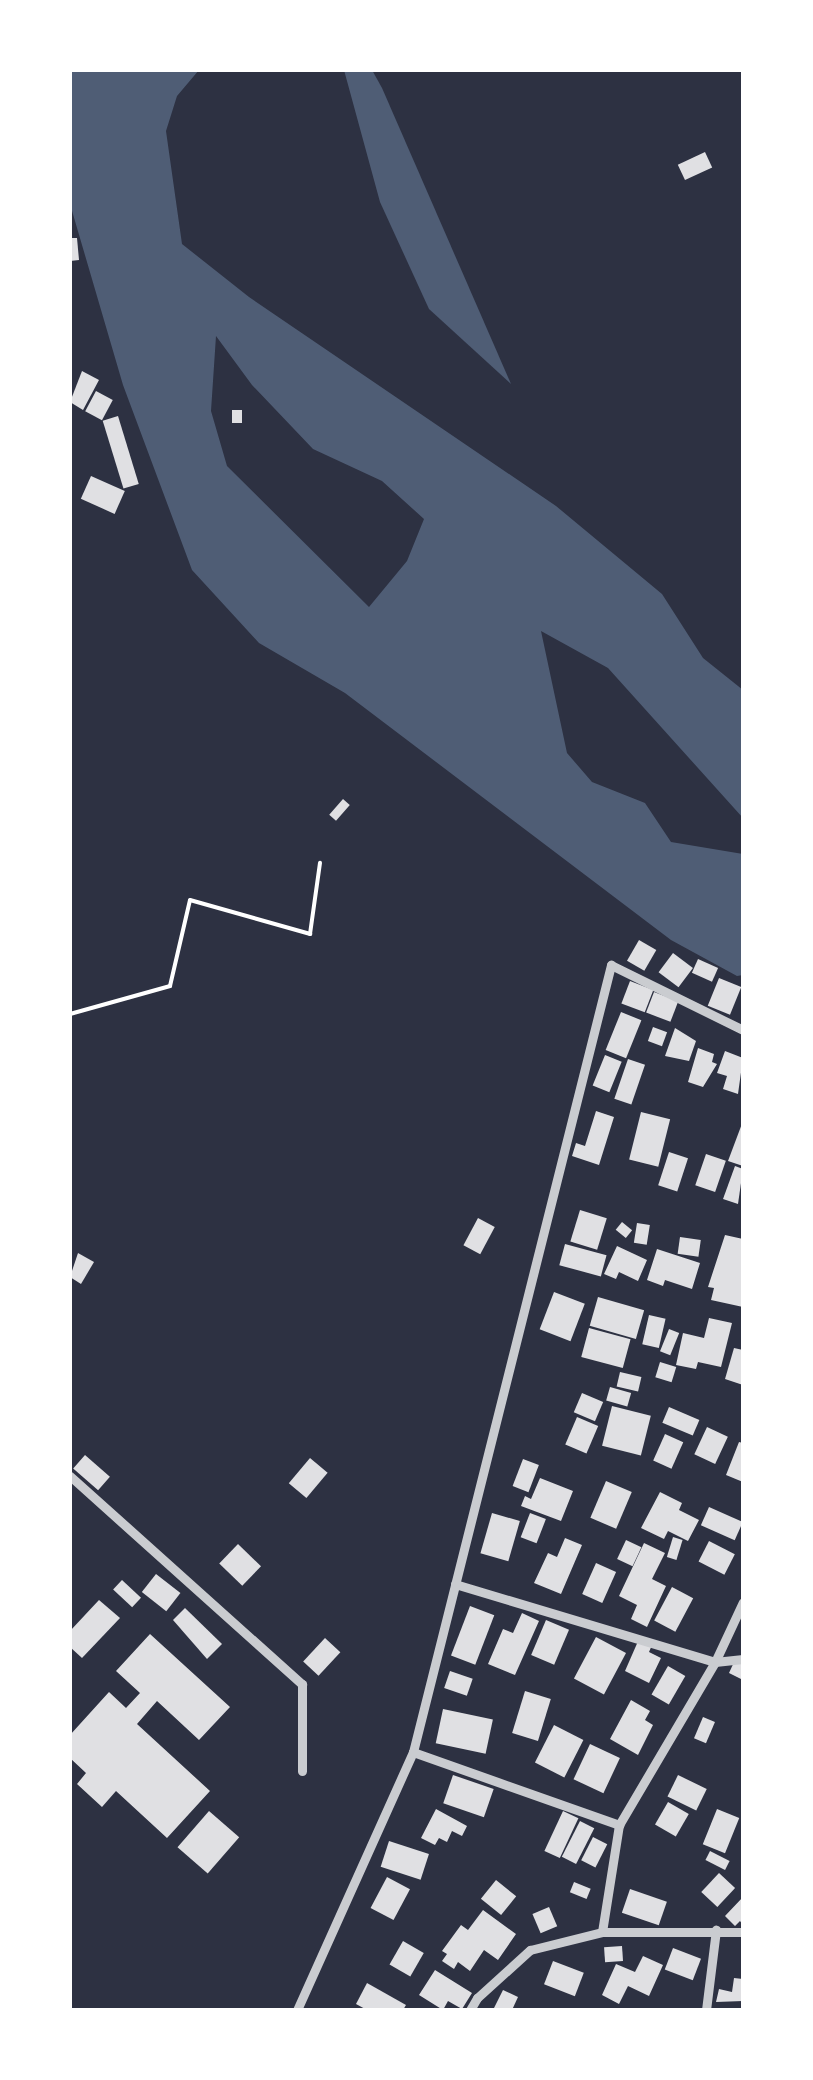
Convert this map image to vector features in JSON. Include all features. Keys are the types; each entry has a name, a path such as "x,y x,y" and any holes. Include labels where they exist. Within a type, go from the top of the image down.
{"street":[{"path":"297,2010 413,1752 611,965 743,1030"},
{"path":"70,1476 302,1684 302,1771"},
{"path":"454,1584 715,1662 743,1659"},
{"path":"602,1932 619,1825 715,1662 743,1602"},
{"path":"413,1752 619,1825"},
{"path":"706,2010 716,1930"},
{"path":"470,2010 477,1998 530,1950 602,1932 743,1932"}],"path":[{"path":"70,1014 170,986 190,900 310,934 320,864"}],"water":[{"path":"70,70 199,70 177,96 166,131 182,244 249,297 556,506 662,594 703,658 743,690 743,818 608,668 541,631 567,753 592,782 645,803 671,842 743,854 743,975 737,976 671,940 345,693 259,643 192,570 123,385 70,204","holes":["216,336 252,385 313,449 382,481 424,519 407,561 369,607 227,466 211,411"]},
{"path":"344,70 372,70 382,88 511,384 429,309 380,202"}],"building":[{"path":"705,152 712,167 685,180 678,165"},
{"path":"70,238 77,238 79,260 70,261"},
{"path":"82,371 99,380 83,410 70,402"},
{"path":"96,391 113,400 102,420 85,411"},
{"path":"232,410 242,410 242,423 232,423"},
{"path":"118,416 139,484 123,489 103,421"},
{"path":"91,476 125,491 115,514 81,499"},
{"path":"343,799 350,805 336,821 329,815"},
{"path":"639,940 656,950 644,971 627,961"},
{"path":"673,953 693,968 679,987 659,972"},
{"path":"698,959 718,968 712,982 692,973"},
{"path":"719,978 741,987 730,1015 708,1006"},
{"path":"630,981 653,990 645,1012 621,1003"},
{"path":"654,992 678,1001 670,1022 646,1013"},
{"path":"621,1012 641,1020 626,1058 606,1050"},
{"path":"653,1027 667,1032 662,1046 648,1041"},
{"path":"675,1028 696,1041 689,1061 665,1056"},
{"path":"698,1048 714,1054 712,1062 717,1064 703,1087 688,1082"},
{"path":"725,1051 743,1058 738,1094 723,1089 727,1076 717,1073"},
{"path":"605,1055 622,1062 609,1092 593,1086"},
{"path":"628,1059 645,1065 631,1105 614,1099"},
{"path":"596,1111 614,1117 599,1165 572,1156 576,1143 585,1146"},
{"path":"641,1112 670,1119 658,1167 629,1160"},
{"path":"743,1121 743,1166 728,1161"},
{"path":"669,1152 688,1158 677,1191 658,1185"},
{"path":"706,1154 726,1161 715,1192 695,1185"},
{"path":"735,1166 743,1169 738,1204 723,1199"},
{"path":"580,1210 607,1218 597,1250 570,1242"},
{"path":"478,1218 495,1227 480,1254 463,1245"},
{"path":"622,1222 632,1230 626,1238 616,1230"},
{"path":"637,1223 650,1225 647,1245 634,1243"},
{"path":"725,1235 743,1239 743,1307 711,1300 714,1288 708,1287"},
{"path":"680,1237 701,1240 698,1257 678,1254"},
{"path":"565,1244 607,1255 601,1276 559,1265"},
{"path":"617,1246 647,1260 638,1281 619,1272 616,1279 604,1274"},
{"path":"657,1249 700,1263 692,1289 665,1280 663,1286 647,1280"},
{"path":"78,1253 94,1262 81,1284 70,1277"},
{"path":"554,1292 585,1304 570,1341 540,1329"},
{"path":"598,1297 644,1310 636,1339 590,1326"},
{"path":"649,1315 666,1319 659,1348 642,1344"},
{"path":"709,1318 732,1323 721,1367 698,1362 696,1369 676,1365 683,1333 704,1338"},
{"path":"589,1328 631,1339 623,1368 581,1357"},
{"path":"669,1329 679,1333 670,1355 660,1351"},
{"path":"734,1348 743,1350 743,1385 725,1379"},
{"path":"660,1362 676,1367 672,1382 655,1377"},
{"path":"620,1372 641,1377 638,1392 617,1387"},
{"path":"610,1387 631,1393 627,1407 606,1400"},
{"path":"582,1393 603,1402 595,1421 574,1412"},
{"path":"612,1406 651,1416 641,1455 602,1446"},
{"path":"669,1407 699,1420 693,1436 662,1423"},
{"path":"577,1417 598,1426 586,1454 565,1445"},
{"path":"707,1427 728,1437 715,1464 694,1454"},
{"path":"665,1434 683,1442 671,1469 653,1460"},
{"path":"739,1442 743,1443 743,1482 726,1475"},
{"path":"85,1455 110,1477 98,1490 73,1469"},
{"path":"310,1458 328,1473 306,1498 289,1483"},
{"path":"523,1459 539,1465 528,1492 513,1486"},
{"path":"540,1478 573,1491 561,1521 521,1506 525,1496 531,1499"},
{"path":"606,1481 632,1492 616,1529 590,1518"},
{"path":"660,1492 682,1503 679,1510 699,1520 688,1541 668,1531 664,1539 641,1528"},
{"path":"709,1507 743,1522 735,1540 701,1525"},
{"path":"492,1513 520,1521 508,1561 480,1553"},
{"path":"530,1513 546,1519 537,1543 521,1537"},
{"path":"673,1537 683,1540 676,1560 667,1557"},
{"path":"565,1538 582,1545 561,1594 534,1583 548,1553 557,1557"},
{"path":"626,1540 641,1547 633,1566 617,1559"},
{"path":"709,1541 735,1554 724,1575 699,1561"},
{"path":"644,1543 665,1553 652,1579 666,1586 647,1627 631,1619 637,1605 619,1596"},
{"path":"238,1544 261,1566 242,1586 219,1563"},
{"path":"596,1563 616,1572 602,1603 582,1594"},
{"path":"156,1574 180,1593 166,1611 142,1592"},
{"path":"122,1580 141,1598 132,1607 113,1590"},
{"path":"672,1587 693,1598 675,1632 654,1621"},
{"path":"99,1600 120,1618 82,1658 70,1647 70,1631"},
{"path":"470,1606 494,1615 475,1665 451,1655"},
{"path":"185,1608 222,1644 207,1659 173,1620"},
{"path":"522,1613 539,1621 515,1675 488,1664 503,1629 513,1633"},
{"path":"546,1620 569,1630 554,1665 531,1655"},
{"path":"150,1634 230,1707 199,1740 157,1701 137,1724 210,1791 167,1838 116,1791 102,1807 77,1784 86,1773 70,1758 70,1735 109,1692 126,1708 140,1693 116,1671"},
{"path":"596,1637 626,1653 604,1694 574,1678"},
{"path":"325,1638 340,1652 319,1676 303,1661"},
{"path":"639,1639 652,1645 649,1652 661,1658 649,1683 625,1671"},
{"path":"735,1660 743,1664 743,1680 729,1673"},
{"path":"668,1666 685,1676 669,1705 652,1695"},
{"path":"450,1671 473,1679 467,1696 444,1688"},
{"path":"525,1691 551,1699 538,1741 512,1733"},
{"path":"631,1700 650,1711 645,1720 653,1725 638,1755 610,1739"},
{"path":"443,1709 493,1720 486,1754 436,1743"},
{"path":"703,1717 715,1722 706,1743 694,1738"},
{"path":"554,1725 583,1740 564,1777 535,1762"},
{"path":"590,1744 620,1758 603,1793 574,1779"},
{"path":"453,1775 494,1789 484,1817 443,1803"},
{"path":"678,1775 707,1789 696,1811 667,1797"},
{"path":"668,1802 689,1814 676,1837 655,1825"},
{"path":"436,1809 467,1826 462,1836 452,1831 447,1842 439,1838 435,1845 421,1838"},
{"path":"717,1809 739,1818 725,1853 703,1844"},
{"path":"209,1811 239,1837 208,1873 178,1847"},
{"path":"563,1811 578,1818 560,1858 544,1851"},
{"path":"580,1821 594,1828 576,1864 562,1857"},
{"path":"593,1837 607,1844 595,1867 581,1860"},
{"path":"389,1841 429,1854 421,1880 381,1867"},
{"path":"710,1851 730,1861 725,1870 705,1860"},
{"path":"719,1873 735,1888 717,1907 701,1892"},
{"path":"387,1877 410,1889 394,1920 371,1908"},
{"path":"496,1880 516,1896 501,1915 481,1899"},
{"path":"574,1882 591,1889 587,1899 570,1892"},
{"path":"630,1889 667,1902 659,1925 622,1913"},
{"path":"743,1897 743,1925 740,1921 735,1926 725,1916"},
{"path":"549,1907 557,1926 541,1933 532,1914"},
{"path":"483,1910 516,1934 498,1960 484,1950 470,1971 458,1962 454,1969 442,1961 447,1954 442,1951 461,1925 468,1930"},
{"path":"403,1941 424,1953 410,1976 390,1964"},
{"path":"622,1946 623,1961 605,1962 604,1947"},
{"path":"673,1948 701,1959 693,1980 665,1969"},
{"path":"643,1956 663,1965 649,1996 628,1986 619,2004 602,1995 616,1964 635,1972"},
{"path":"553,1961 584,1973 575,1996 544,1984"},
{"path":"435,1970 472,1993 462,2009 448,2001 443,2010 419,1995"},
{"path":"734,1978 743,1979 743,2001 716,2002 719,1989 732,1992"},
{"path":"367,1983 406,2005 403,2010 367,2010 356,2004"},
{"path":"503,1990 518,1997 512,2010 493,2010"}]}
